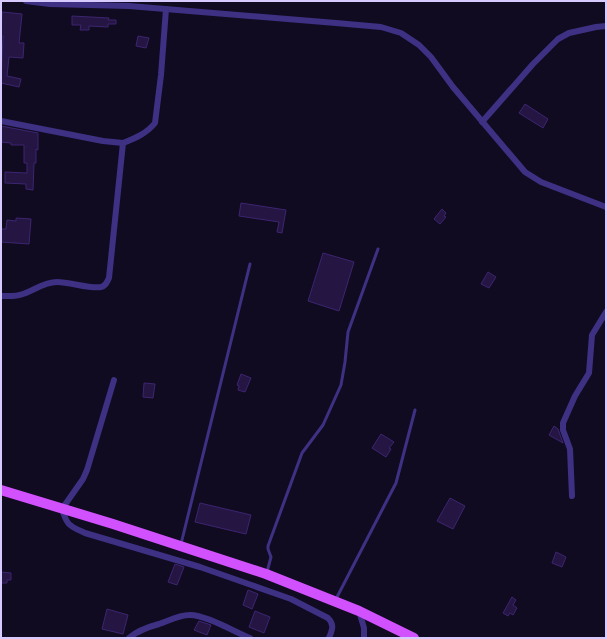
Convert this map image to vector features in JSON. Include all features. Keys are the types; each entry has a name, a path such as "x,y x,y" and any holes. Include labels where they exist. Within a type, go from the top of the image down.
{"main road":[{"path":"1,490 113,524 266,574 359,611 414,638"}],"street":[{"path":"26,1 50,4 129,6 381,27 401,33 419,45 430,57 482,122 525,172 541,182 606,208"},
{"path":"1,121 103,141 123,142 139,137 156,123 166,9"},
{"path":"482,122 533,64 558,39 569,34 606,26"},
{"path":"1,296 11,297 23,294 49,282 95,287 101,287 106,284 109,278 123,142"},
{"path":"572,496 570,449 563,430 563,423 575,396 589,374 592,335 606,312"},
{"path":"114,380 87,470 83,479 62,509 65,521 72,528 85,533 200,567 291,600 328,618 332,622 333,627 329,638"},
{"path":"359,611 364,628 364,638"},
{"path":"128,638 150,626 189,615 198,616 250,638"}],"lane":[{"path":"266,574 271,557 268,546 302,453 323,425 341,386 346,362 348,332 378,249"},
{"path":"181,546 250,264"},
{"path":"334,602 396,483 415,410"}],"building":[{"path":"2,12 22,14 19,43 24,43 23,58 9,57 7,76 21,79 19,87 1,83 3,36 1,36"},
{"path":"72,16 109,18 108,20 116,20 116,24 108,24 108,27 89,26 89,30 80,30 81,25 72,25"},
{"path":"138,36 149,38 146,48 136,46"},
{"path":"525,104 548,119 543,128 519,113"},
{"path":"1,126 38,133 38,150 36,149 36,163 34,163 33,190 26,189 26,184 5,183 5,172 27,173 27,163 24,163 24,145 11,145 11,143 1,142"},
{"path":"241,203 286,210 282,233 277,232 279,222 239,216"},
{"path":"442,209 446,213 444,216 446,217 440,224 434,219"},
{"path":"16,218 31,219 29,244 1,242 1,229 6,229 7,220 16,221"},
{"path":"323,253 354,262 339,311 308,301"},
{"path":"488,272 496,277 489,288 481,284"},
{"path":"241,374 251,378 245,392 238,390 239,386 237,385"},
{"path":"144,383 155,384 153,398 143,397"},
{"path":"554,426 558,429 563,443 549,435"},
{"path":"381,434 394,442 389,448 391,449 386,457 372,448"},
{"path":"450,498 465,506 453,529 437,521"},
{"path":"200,503 251,515 246,534 195,522"},
{"path":"556,552 566,557 562,567 552,563"},
{"path":"175,564 184,567 177,585 168,582"},
{"path":"1,572 11,573 11,580 7,580 7,583 1,583"},
{"path":"248,590 258,594 252,609 243,605"},
{"path":"512,597 516,600 513,605 517,608 513,615 510,613 508,616 503,613"},
{"path":"107,609 128,615 123,634 102,629"},
{"path":"255,611 270,617 264,633 249,627"},
{"path":"199,621 211,625 207,635 194,630"}]}
